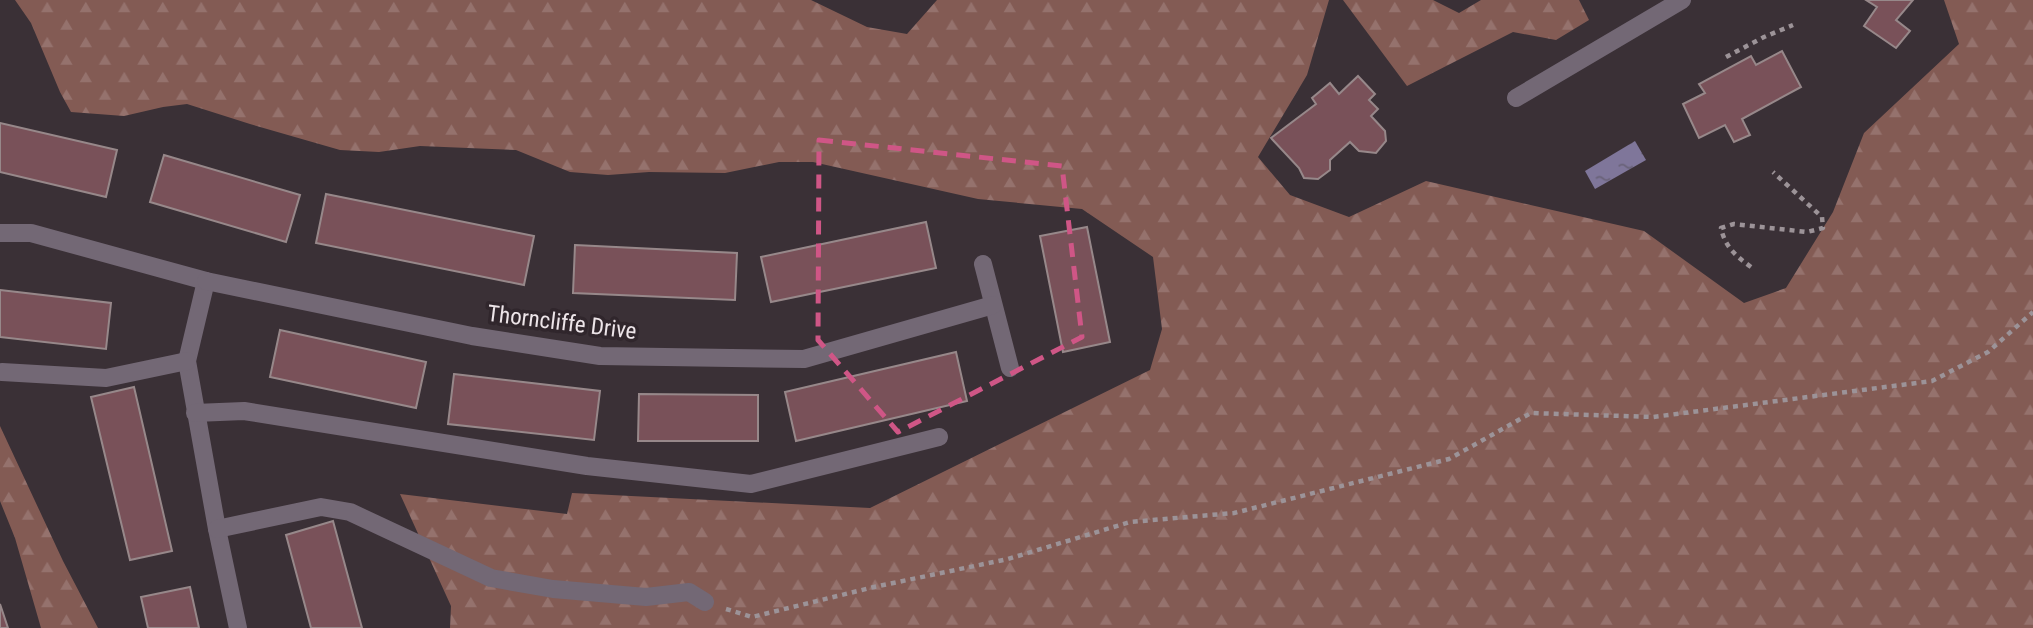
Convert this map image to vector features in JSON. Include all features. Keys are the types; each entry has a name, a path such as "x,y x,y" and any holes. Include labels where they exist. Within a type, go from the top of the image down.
{"street":[{"path":"1516,98 1682,0"},
{"name":"Thorncliffe Drive","path":"0,233 31,233 206,281 471,336 600,356 804,359 993,305"},
{"path":"983,264 1010,368"},
{"path":"206,281 187,361 238,628"},
{"path":"2,372 106,378 187,361"},
{"path":"195,413 244,411 587,466 751,484 939,437"},
{"path":"217,529 321,507 349,512 491,578 553,589 646,597 689,592 705,602"}],"path":[{"path":"1726,57 1793,25"},
{"path":"1751,267 1732,252 1723,239 1721,228 1734,224 1807,232 1823,228 1822,217 1773,172"},
{"path":"705,602 752,617 874,587 1008,559 1130,523 1234,513 1449,459 1531,413 1653,417 1931,381 1988,352 2033,312"}],"highlighted area":[{"path":"819,140 1062,166 1082,337 898,432 818,340"}],"green space":[{"path":"15,0 811,0 867,27 907,34 937,0 1329,0 1307,75 1258,157 1290,195 1349,217 1426,181 1644,231 1744,303 1786,288 1833,212 1864,133 1959,44 1944,0 2033,0 2033,628 450,628 451,606 400,494 567,514 572,493 870,508 1150,370 1162,329 1153,257 1082,209 978,199 813,162 779,162 725,173 649,172 608,175 570,172 516,150 420,146 379,152 340,150 187,104 124,116 71,112 31,23"},
{"path":"1343,0 1433,0 1459,13 1481,0 1579,0 1589,20 1556,40 1513,32 1407,86"},
{"path":"0,426 63,561 98,628 41,628 15,538 0,501"}],"water":[{"path":"1635,141 1646,160 1595,189 1585,171"}],"building":[{"path":"1866,0 1913,0 1896,20 1910,31 1896,48 1864,26 1877,7"},
{"path":"1782,51 1801,87 1742,119 1750,135 1734,142 1725,125 1699,138 1683,104 1705,93 1699,84 1751,56 1756,65"},
{"path":"1358,76 1375,94 1369,100 1378,109 1371,116 1385,131 1386,141 1376,153 1359,151 1350,142 1330,160 1330,170 1318,179 1304,178 1299,168 1271,138 1316,104 1312,98 1330,83 1339,94"},
{"path":"0,123 117,150 106,197 0,172"},
{"path":"164,155 300,195 286,242 150,202"},
{"path":"326,194 534,236 524,285 316,243"},
{"path":"926,222 936,268 771,302 761,257"},
{"path":"1087,227 1110,342 1063,352 1040,236"},
{"path":"575,245 737,253 735,300 573,293"},
{"path":"0,290 111,303 106,349 0,337"},
{"path":"280,330 426,362 416,408 270,377"},
{"path":"956,352 967,401 796,441 785,392"},
{"path":"454,374 600,391 594,440 448,424"},
{"path":"134,387 172,551 130,560 91,397"},
{"path":"639,394 758,395 758,441 638,441"},
{"path":"333,521 362,628 311,628 286,535"},
{"path":"190,587 199,628 148,628 141,597"},
{"path":"0,604 8,628 0,628"}]}
